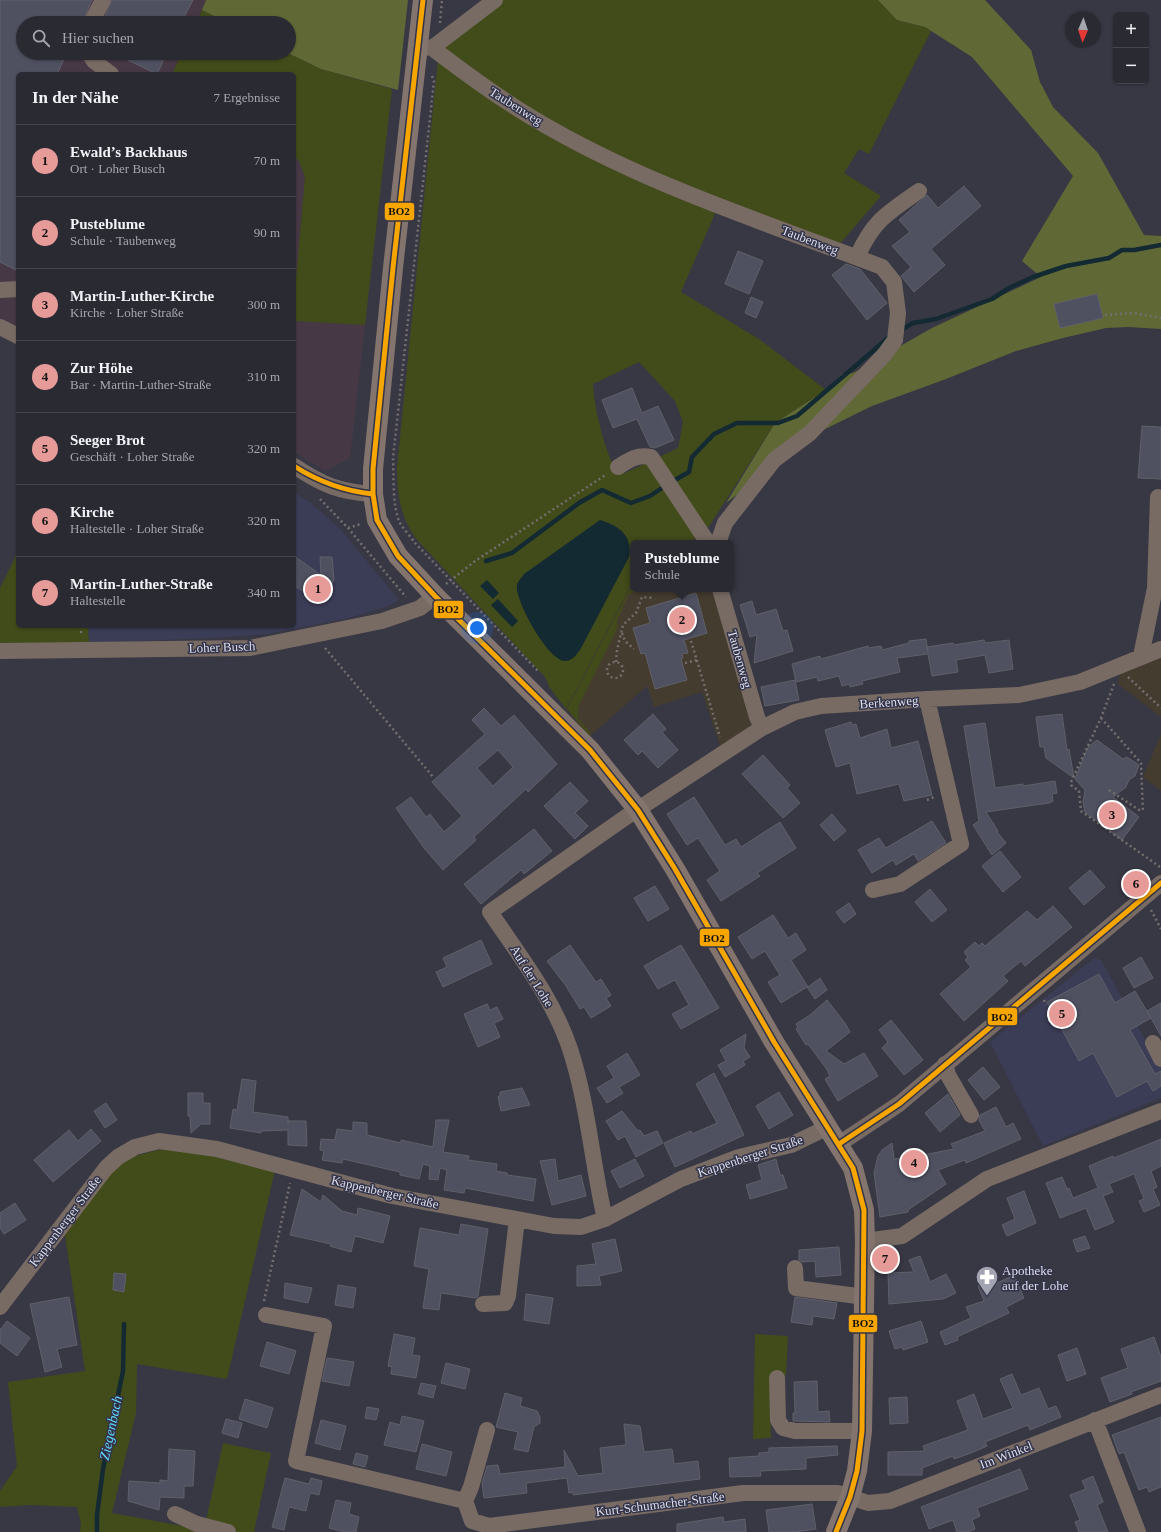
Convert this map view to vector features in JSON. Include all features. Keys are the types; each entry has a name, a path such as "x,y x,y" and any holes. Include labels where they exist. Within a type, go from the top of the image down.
{"main road":[{"path":"423,0 425,47 393,268 374,469 373,494 378,520 387,539 427,602 590,750 638,810 675,869 774,1042 853,1168 864,1210 866,1240 862,1431 857,1471 850,1497 836,1532"}],"street":[{"path":"94,16 102,0"},
{"path":"425,47 495,0"},
{"name":"Taubenweg","path":"425,47 531,118 596,152 708,201 882,267 894,282 898,313 895,340 884,355 810,433 774,460 725,524 719,540"},
{"path":"93,60 108,72"},
{"path":"857,257 866,238 886,214 919,191"},
{"path":"0,290 16,289"},
{"path":"0,328 16,335"},
{"path":"618,467 643,455 651,457 706,540"},
{"path":"296,467 322,484 351,493 373,494"},
{"path":"1141,656 1155,588 1158,498"},
{"name":"Taubenweg","path":"721,592 757,717 762,728"},
{"name":"Loher Busch","path":"0,651 250,648 294,632 314,636 382,621 427,602"},
{"name":"Berkenweg","path":"638,810 762,728 795,712 821,706 1019,695 1080,682 1120,667 1141,656 1161,649"},
{"path":"873,890 900,884 961,844 927,699"},
{"name":"Auf der Lohe","path":"605,1219 583,1096 570,1048 547,998 490,912 638,810"},
{"path":"839,1144 900,1104 945,1064 1161,883"},
{"path":"1152,1043 1161,1059"},
{"path":"945,1064 948,1075 971,1115"},
{"path":"866,1240 902,1236 987,1179 1161,1111"},
{"name":"Kappenberger Straße","path":"0,1307 92,1185 110,1164 135,1147 159,1141 217,1149 293,1168 392,1196 554,1226 581,1227 605,1219 681,1179 739,1157 792,1145 828,1127"},
{"path":"483,1304 505,1303 508,1296 517,1219"},
{"path":"795,1268 796,1288 865,1297"},
{"path":"266,1315 324,1326 296,1461 465,1501 471,1487 487,1430"},
{"path":"777,1378 778,1420 783,1428 795,1431 862,1431"},
{"name":"Im Winkel","path":"850,1497 868,1503 890,1500 1161,1395"},
{"path":"1095,1420 1138,1532"},
{"name":"Kurt-Schumacher-Straße","path":"465,1501 469,1526 489,1526 743,1493 838,1493 850,1497"},
{"path":"175,1514 197,1524 228,1532"}],"path":[{"path":"398,515 394,490 393,458 434,81 432,74"},
{"path":"1105,315 1134,313 1161,318"},
{"path":"319,498 348,528 403,595 427,602 475,561 618,467"},
{"path":"616,662 617,650 623,625 636,613 642,598 654,598"},
{"path":"622,632 625,641 634,649"},
{"path":"314,636 434,778"},
{"path":"691,641 725,753"},
{"path":"685,664 697,660"},
{"path":"616,662 622,665 624,671 620,677 614,678 609,675 607,669 610,664 616,662"},
{"path":"1160,866 1081,811 1079,791 1071,785 1071,782 1101,718 1112,692 1120,667 1161,708"},
{"path":"1101,718 1141,763 1143,812 1109,790"},
{"path":"266,1315 263,1308 293,1168"}],"shaded area":[{"path":"0,0 206,0 199,16 16,16 16,60 179,60 173,72 16,72 16,328 0,320"},
{"path":"296,159 299,161 305,177 296,278"},
{"path":"296,321 365,325 350,458 325,471 296,453"},
{"path":"296,493 311,503 341,530 399,600 386,607 345,619 267,634 213,638 89,643 88,628 296,628"},
{"path":"600,520 613,525 627,537 630,549 629,557 580,650 576,655 566,661 559,659 542,642 521,603 517,585 524,574"},
{"path":"487,580 499,593 493,599 480,586"},
{"path":"630,587 630,592 715,592 752,717 751,727 720,746 702,692 654,707 647,686 589,737 566,709"},
{"path":"498,599 518,621 512,627 491,605"},
{"path":"1161,656 1161,717 1118,684 1120,674"},
{"path":"1161,734 1161,791 1143,777"},
{"path":"1094,958 1101,960 1161,1068 1161,1098 1043,1146 990,1042"}],"green space":[{"path":"206,0 408,0 398,90 321,69 296,57 296,16 214,16 202,10"},
{"path":"501,0 878,0 897,20 925,27 931,31 869,154 859,149 844,173 881,196 839,245 720,202 681,292 759,339 826,390 775,423 706,531 693,540 630,540 630,587 566,709 550,688 545,677 418,541 403,515 399,497 397,467 439,49","holes":["639,362 675,401 683,422 678,448 625,473 615,467 609,456 597,414 593,384"]},
{"path":"878,0 985,0 1031,50 1040,82 1053,107 1098,153 1144,235 1161,236 1161,329 1128,327 1106,328 1063,338 1016,351 872,406 817,433 726,503 775,423 826,390 842,374 853,373 932,328 1041,277 1022,261 1073,176 972,57 925,27 897,20"},
{"path":"202,10 214,16 199,16"},
{"path":"296,57 321,69 392,89 365,325 296,321 296,278 305,177 299,161 296,159 296,72 173,72 179,60 296,60"},
{"path":"16,554 16,628 88,628 89,643 0,644 0,588"},
{"path":"630,589 630,592 634,592 628,595 617,621 617,629 578,707 578,718 591,734 589,735 567,709"},
{"path":"162,1149 217,1155 275,1170 227,1379 137,1364 136,1413 112,1513 204,1530 223,1443 271,1453 254,1532 80,1532 81,1524 77,1507 30,1505 0,1507 0,1491 17,1466 8,1382 85,1371 64,1228 120,1160"},
{"path":"755,1334 788,1336 786,1375 770,1375 771,1438 753,1439"}],"building":[{"path":"0,0 92,0 85,16 16,16 16,60 64,60 58,72 16,72 16,270 0,262"},
{"path":"112,0 193,0 185,16 105,16"},
{"path":"128,60 164,60 158,72 153,72"},
{"path":"964,186 981,206 931,249 945,265 914,292 901,276 911,267 892,246 910,232 899,220 927,195 938,208"},
{"path":"738,251 763,261 749,294 725,284"},
{"path":"846,264 860,269 887,303 867,320 832,275"},
{"path":"1097,294 1103,318 1060,328 1054,304"},
{"path":"751,297 763,302 756,318 745,313"},
{"path":"632,388 642,413 658,406 674,440 655,448 650,447 637,419 613,428 602,400"},
{"path":"1142,426 1161,427 1161,479 1138,478"},
{"path":"296,557 321,575 320,557 332,557 334,580 322,601 296,587"},
{"path":"696,593 707,633 684,640 688,653 682,654 683,658 681,659 687,680 655,689 645,653 641,654 633,628 650,623 646,608"},
{"path":"752,601 756,615 776,609 783,631 787,630 793,651 754,663 757,635 750,637 740,605"},
{"path":"926,639 927,647 953,643 954,645 984,640 985,643 1009,640 1013,669 989,673 985,655 956,660 958,672 932,676 928,654 897,658 900,672 862,681 863,684 850,687 849,684 842,686 839,676 818,681 817,677 796,682 792,664 820,656 821,659 868,646 869,648 881,646 882,650 909,643 909,641"},
{"path":"795,680 799,700 765,706 761,687"},
{"path":"484,708 501,726 514,715 557,764 528,792 526,789 474,837 476,840 443,870 424,848 396,808 411,797 426,817 430,814 444,832 462,816 432,782 485,734 472,720","holes":["498,750 513,767 493,786 477,768"]},
{"path":"653,714 666,729 662,732 678,750 658,768 642,751 638,755 624,740"},
{"path":"1062,714 1067,750 1069,749 1074,778 1046,758 1044,747 1040,747 1036,717"},
{"path":"851,722 852,725 856,724 860,738 887,729 891,748 918,741 932,795 904,801 899,784 857,794 850,763 836,767 825,730"},
{"path":"985,723 995,788 1023,784 1023,786 1055,781 1057,793 1052,794 1053,801 1049,803 986,812 998,831 997,832 1006,843 992,855 973,825 979,821 964,726"},
{"path":"1097,740 1123,759 1127,757 1139,765 1135,776 1129,780 1126,787 1113,797 1139,817 1122,840 1085,812 1083,802 1085,790 1075,779 1088,747"},
{"path":"763,755 790,785 787,788 800,803 783,818 742,774"},
{"path":"570,782 588,801 575,813 588,826 575,839 544,806"},
{"path":"694,797 725,845 736,839 741,847 780,822 796,848 757,873 760,876 721,901 707,880 720,871 698,838 687,845 667,814"},
{"path":"832,814 846,831 834,841 820,825"},
{"path":"932,821 946,843 918,861 914,854 896,865 893,860 872,873 858,850 879,838 886,848"},
{"path":"534,829 552,851 524,874 521,870 481,904 464,884"},
{"path":"1000,851 1021,877 1003,892 982,866"},
{"path":"1090,870 1105,887 1084,905 1069,888"},
{"path":"655,886 669,909 648,921 634,898"},
{"path":"930,889 947,910 932,922 915,902"},
{"path":"849,903 856,914 844,923 836,912"},
{"path":"1053,906 1072,927 1025,966 1021,961 1003,976 1008,981 964,1021 940,994 971,967 965,960 968,957 964,952 975,942 979,946 982,943 985,946 1027,911 1037,920"},
{"path":"773,915 788,938 796,933 806,950 791,960 808,987 820,978 827,990 815,999 807,987 781,1003 768,982 780,975 765,951 752,959 738,937"},
{"path":"481,940 492,964 443,987 436,972 447,967 443,958"},
{"path":"570,945 596,982 601,979 611,995 606,998 611,1006 591,1018 584,1007 580,1009 566,986 547,961"},
{"path":"681,945 719,1008 681,1029 672,1014 689,1005 675,980 658,989 644,966"},
{"path":"1141,957 1153,978 1134,988 1123,968"},
{"path":"1099,974 1115,1003 1135,991 1151,1018 1130,1030 1155,1074 1161,1071 1161,1086 1153,1091 1147,1081 1117,1097 1093,1053 1079,1061 1047,1002"},
{"path":"827,1000 850,1032 826,1051 844,1064 864,1053 878,1076 838,1101 825,1079 830,1076 826,1068 808,1044 806,1045 796,1029 798,1028 796,1024 810,1015"},
{"path":"1161,1003 1161,1036 1147,1011"},
{"path":"487,1004 490,1010 497,1007 503,1019 494,1023 500,1037 478,1047 464,1014"},
{"path":"891,1020 923,1060 904,1075 882,1048 888,1042 879,1030"},
{"path":"746,1034 744,1048 750,1057 743,1061 745,1065 725,1077 718,1065 726,1061 720,1050"},
{"path":"627,1053 640,1075 619,1087 623,1093 607,1103 597,1088 614,1078 607,1066"},
{"path":"983,1067 1000,1087 984,1100 968,1080"},
{"path":"714,1073 744,1135 675,1167 664,1143 691,1131 692,1134 717,1123 696,1084"},
{"path":"242,1079 256,1081 253,1112 288,1117 288,1121 306,1121 307,1146 288,1145 288,1130 261,1131 261,1133 230,1128 233,1109 237,1110"},
{"path":"522,1088 530,1105 501,1111 498,1097 500,1092"},
{"path":"779,1092 793,1115 769,1129 756,1106"},
{"path":"188,1093 203,1093 203,1103 210,1103 210,1124 201,1124 191,1133 190,1116 188,1116"},
{"path":"948,1094 960,1115 940,1132 925,1113"},
{"path":"106,1103 117,1120 105,1128 94,1111"},
{"path":"996,1107 1006,1127 1013,1123 1021,1139 966,1163 965,1160 938,1170 946,1184 908,1210 908,1212 880,1217 874,1173 878,1156 882,1150 892,1143 894,1159 909,1157 901,1164 923,1155 954,1149 951,1144 985,1131 979,1120 980,1115"},
{"path":"622,1111 638,1131 640,1130 644,1136 657,1131 663,1143 636,1157 625,1136 618,1140 606,1121"},
{"path":"436,1120 449,1120 443,1152 469,1156 468,1160 497,1164 496,1171 507,1173 507,1175 536,1179 533,1201 465,1188 464,1193 444,1190 447,1170 440,1168 438,1180 429,1179 430,1166 423,1164 419,1179 400,1175 400,1172 343,1159 342,1163 322,1160 324,1151 320,1150 321,1139 335,1140 337,1129 353,1131 353,1122 367,1123 367,1135 401,1143 401,1140 433,1147"},
{"path":"91,1129 101,1141 53,1182 34,1160 69,1130 78,1141"},
{"path":"1161,1139 1161,1166 1151,1171 1157,1187 1153,1189 1160,1205 1144,1212 1139,1201 1144,1199 1134,1174 1109,1184 1113,1192 1103,1196 1114,1222 1095,1230 1086,1208 1060,1218 1046,1183 1062,1177 1073,1198 1098,1188 1089,1166 1113,1156 1114,1158"},
{"path":"555,1159 558,1181 581,1175 586,1196 552,1205 540,1161"},
{"path":"635,1159 644,1176 620,1188 611,1171"},
{"path":"776,1159 780,1175 783,1175 787,1188 750,1199 746,1185 762,1180 758,1165"},
{"path":"302,1189 321,1202 323,1195 342,1211 357,1215 358,1208 390,1216 383,1243 355,1236 351,1252 330,1246 331,1244 290,1235"},
{"path":"1024,1191 1036,1223 1007,1236 1002,1225 1015,1219 1007,1198"},
{"path":"15,1203 26,1220 4,1234 0,1228 0,1213"},
{"path":"461,1224 488,1229 478,1296 476,1298 441,1293 439,1310 423,1308 429,1269 414,1266 420,1228 459,1235"},
{"path":"1085,1236 1090,1248 1077,1252 1073,1240"},
{"path":"615,1239 622,1271 599,1276 601,1285 577,1286 577,1266 596,1264 592,1244"},
{"path":"839,1247 841,1275 816,1277 815,1261 802,1262 799,1260 799,1250"},
{"path":"920,1256 930,1282 946,1274 956,1293 943,1299 889,1304 888,1273 914,1272 909,1260"},
{"path":"114,1273 126,1274 124,1292 113,1290"},
{"path":"1014,1275 1024,1298 1006,1307 1009,1313 957,1337 958,1340 945,1345 940,1332 971,1318 966,1307 984,1301 978,1286 993,1279 995,1284"},
{"path":"285,1283 312,1288 308,1303 284,1298"},
{"path":"338,1285 356,1288 353,1308 335,1305"},
{"path":"526,1294 553,1298 549,1324 524,1320"},
{"path":"69,1297 77,1345 57,1349 62,1367 45,1372 30,1304"},
{"path":"795,1297 837,1303 834,1319 813,1316 812,1325 791,1322"},
{"path":"7,1321 30,1338 17,1356 0,1343 0,1330"},
{"path":"921,1321 928,1342 903,1350 902,1347 895,1349 889,1331"},
{"path":"394,1334 415,1338 412,1355 420,1356 416,1378 391,1374 392,1367 388,1366"},
{"path":"1154,1337 1161,1357 1161,1381 1131,1392 1132,1394 1110,1402 1101,1378 1128,1368 1121,1349"},
{"path":"267,1342 296,1351 289,1374 260,1366"},
{"path":"1077,1348 1086,1374 1067,1381 1058,1355"},
{"path":"327,1358 354,1362 349,1386 322,1381"},
{"path":"446,1363 470,1369 465,1389 441,1383"},
{"path":"1012,1374 1021,1395 1039,1388 1048,1409 1056,1406 1061,1417 1030,1430 1028,1425 985,1442 987,1446 971,1453 954,1459 953,1456 922,1468 922,1475 888,1475 888,1452 925,1451 923,1446 968,1430 957,1401 974,1394 983,1419 1013,1408 1000,1379"},
{"path":"817,1381 818,1412 829,1411 830,1422 793,1421 793,1413 795,1413 794,1382"},
{"path":"421,1383 436,1386 433,1398 418,1394"},
{"path":"505,1393 522,1398 520,1406 537,1411 540,1417 540,1423 534,1427 528,1452 514,1449 518,1432 496,1427"},
{"path":"907,1397 908,1423 890,1424 889,1398"},
{"path":"245,1399 273,1408 267,1428 239,1419"},
{"path":"367,1407 379,1409 376,1420 365,1418"},
{"path":"402,1416 424,1421 416,1452 384,1445 390,1422 400,1425"},
{"path":"1161,1417 1161,1487 1149,1492 1147,1487 1139,1490 1124,1452 1119,1454 1112,1435"},
{"path":"226,1419 242,1423 238,1438 222,1433"},
{"path":"321,1420 346,1426 340,1450 315,1443"},
{"path":"624,1424 640,1426 644,1452 672,1449 674,1464 698,1461 700,1479 573,1495 573,1492 569,1493 567,1478 526,1483 527,1493 484,1498 482,1483 487,1466 498,1465 500,1474 565,1467 564,1450 578,1476 603,1473 600,1448 626,1445"},
{"path":"422,1444 452,1452 446,1476 416,1469"},
{"path":"837,1446 838,1455 806,1458 806,1469 760,1471 761,1476 730,1477 729,1458 759,1456 759,1453 769,1452 769,1448"},
{"path":"169,1449 195,1451 193,1486 184,1486 184,1498 160,1497 159,1510 128,1501 129,1481 160,1483 160,1480 168,1481"},
{"path":"356,1453 368,1456 365,1467 353,1464"},
{"path":"1020,1469 1028,1489 977,1508 980,1516 972,1520 975,1529 968,1532 957,1532 953,1520 929,1529 921,1507"},
{"path":"1093,1476 1103,1502 1097,1505 1108,1532 1079,1532 1075,1522 1080,1520 1070,1495 1086,1489 1082,1481"},
{"path":"285,1478 309,1484 311,1478 322,1481 319,1495 310,1493 306,1511 289,1507 284,1530 272,1527"},
{"path":"336,1500 351,1503 349,1514 359,1517 356,1532 345,1532 329,1528"},
{"path":"812,1504 816,1529 795,1532 769,1532 766,1510"},
{"path":"723,1517 724,1522 745,1519 746,1532 677,1532 677,1524"}],"waterway":[{"path":"901,330 913,323 936,319 992,299 1009,288 1033,277 1066,266 1109,258 1122,250 1134,250 1161,245"},
{"path":"673,481 689,472 692,457 714,434 737,423 778,423 797,416 888,338"},
{"path":"486,561 512,553 579,503 602,490 631,503 650,496 665,486"},
{"name":"Ziegenbach","path":"97,1532 97,1515 103,1469 123,1371 124,1324"}],"transit line":[{"name":"BO2","path":"423,0 393,268 373,469 373,494 377,520 398,556 435,596 590,750 638,810 675,869 774,1042 853,1168 864,1210 862,1431 857,1471 850,1497 836,1532"},
{"name":"BO2","path":"296,467 313,477 332,485 352,491 373,494"},
{"name":"BO2","path":"839,1144 899,1104 1161,883"}],"place":[{"name":"Ewald’s Backhaus","path":"318,589"},
{"name":"Pusteblume","path":"682,620"},
{"name":"Martin-Luther-Kirche","path":"1112,815"},
{"name":"Kirche","path":"1136,884"},
{"name":"Seeger Brot","path":"1062,1014"},
{"name":"Zur Höhe","path":"914,1163"},
{"name":"Martin-Luther-Straße","path":"885,1259"},
{"name":"Apotheke auf der Lohe","path":"987,1296"}]}
